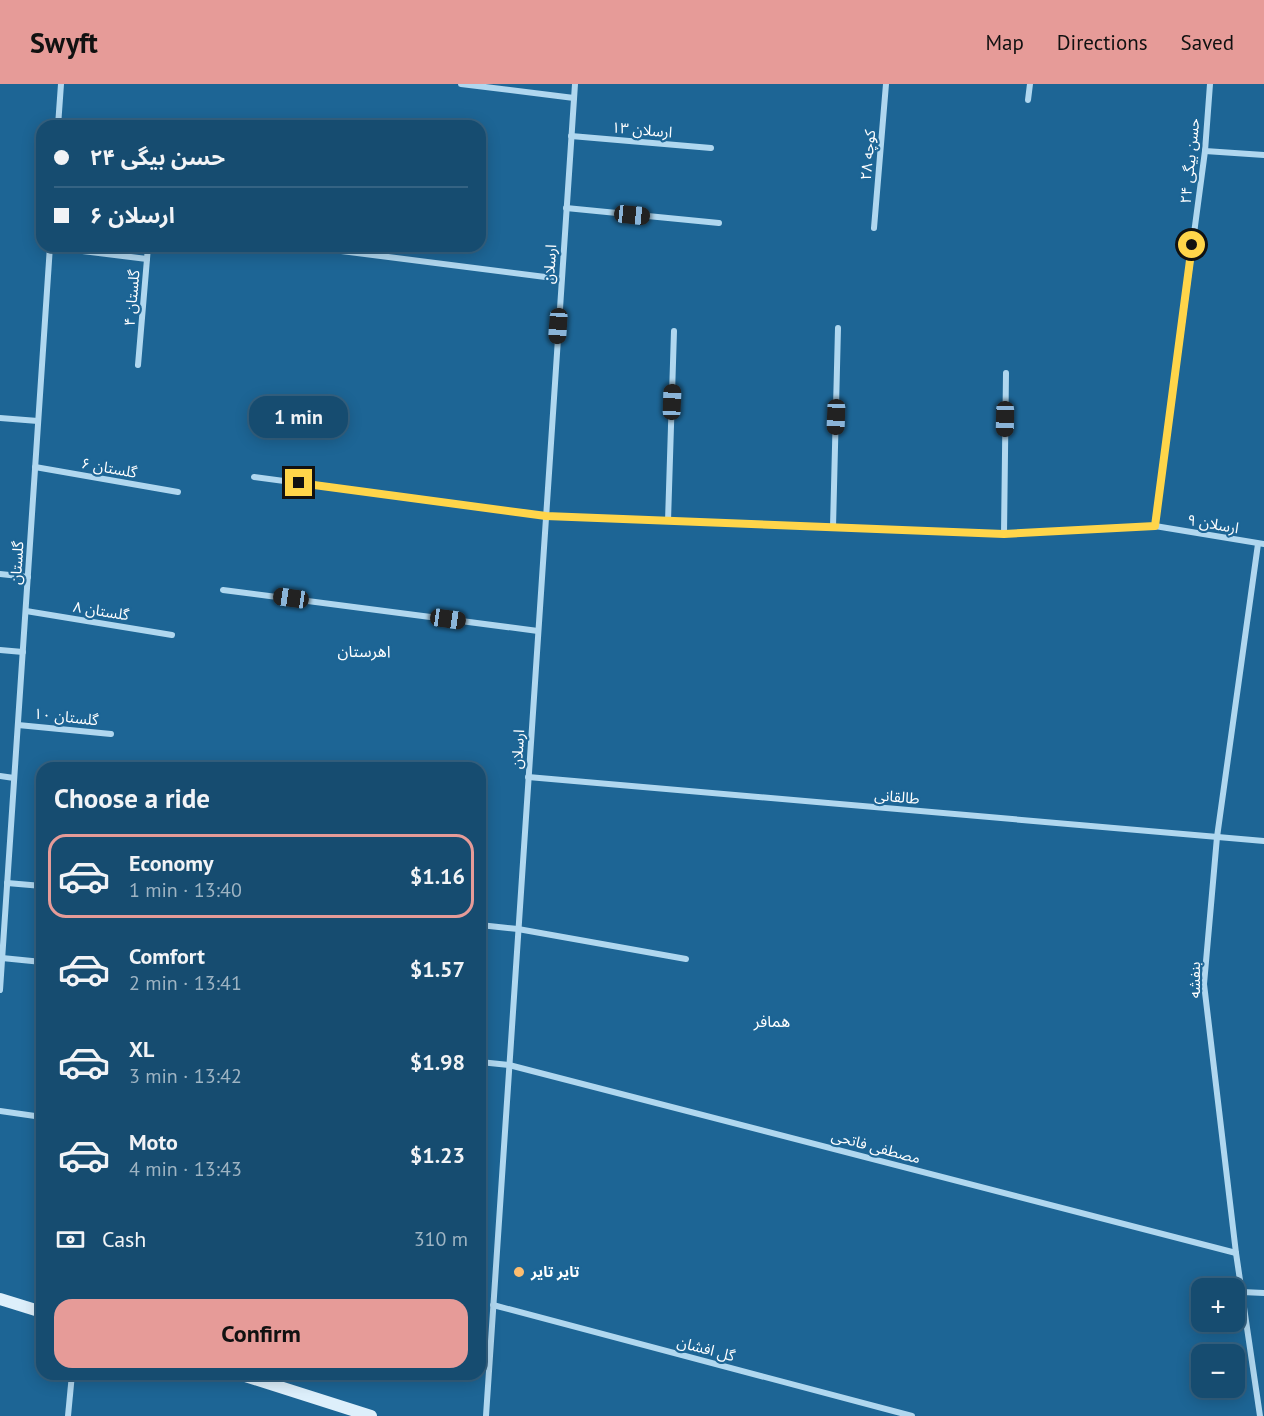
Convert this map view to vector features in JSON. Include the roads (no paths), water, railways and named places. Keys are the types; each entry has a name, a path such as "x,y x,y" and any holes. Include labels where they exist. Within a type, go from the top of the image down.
{"street":[{"path":"58,120 61,84"},
{"path":"461,84 574,98"},
{"name":"ارسلان","path":"486,1416 574,84"},
{"name":"کوچه ۲۸","path":"874,228 886,84"},
{"path":"1028,100 1030,84"},
{"name":"حسن بیگی ۲۴","path":"1155,526 1205,151 1210,84"},
{"name":"ارسلان ۱۳","path":"571,136 711,148"},
{"path":"1205,151 1264,155"},
{"path":"566,208 719,223"},
{"name":"گلستان","path":"0,990 3,916 15,778 50,252"},
{"name":"گلستان ۴","path":"95,252 147,259 138,365"},
{"path":"147,259 148,252"},
{"path":"349,252 561,279"},
{"path":"833,527 838,328"},
{"path":"668,521 675,331"},
{"path":"1004,534 1006,373"},
{"path":"0,418 38,421"},
{"name":"گلستان ۶","path":"35,467 178,492"},
{"name":"ارسلان ۹","path":"255,477 546,516 1004,534 1155,526 1261,544"},
{"name":"بنفشه","path":"1240,1278 1204,984 1217,837 1261,544"},
{"path":"0,574 28,577"},
{"path":"223,590 538,631"},
{"name":"گلستان ۸","path":"26,611 172,635"},
{"path":"0,650 23,652"},
{"name":"گلستان ۱۰","path":"18,725 111,734"},
{"path":"0,776 15,778"},
{"name":"طالقانی","path":"528,777 1264,841"},
{"path":"7,883 36,885"},
{"path":"486,926 518,929 686,959"},
{"path":"2,958 36,961"},
{"name":"مصطفی فاتحی","path":"486,1063 509,1065 1236,1253"},
{"path":"0,1112 36,1116"},
{"path":"1245,1292 1264,1293"},
{"path":"0,1299 36,1310"},
{"name":"گل افشان","path":"493,1305 912,1416"},
{"name":"بنفشه","path":"1245,1313 1260,1416"},
{"path":"68,1416 71,1380"},
{"path":"259,1380 371,1416"}],"place":[{"name":"تایر تایر","path":"519,1272"}],"district":[{"name":"اهرستان","path":"364,651"},
{"name":"همافر","path":"772,1021"}]}
